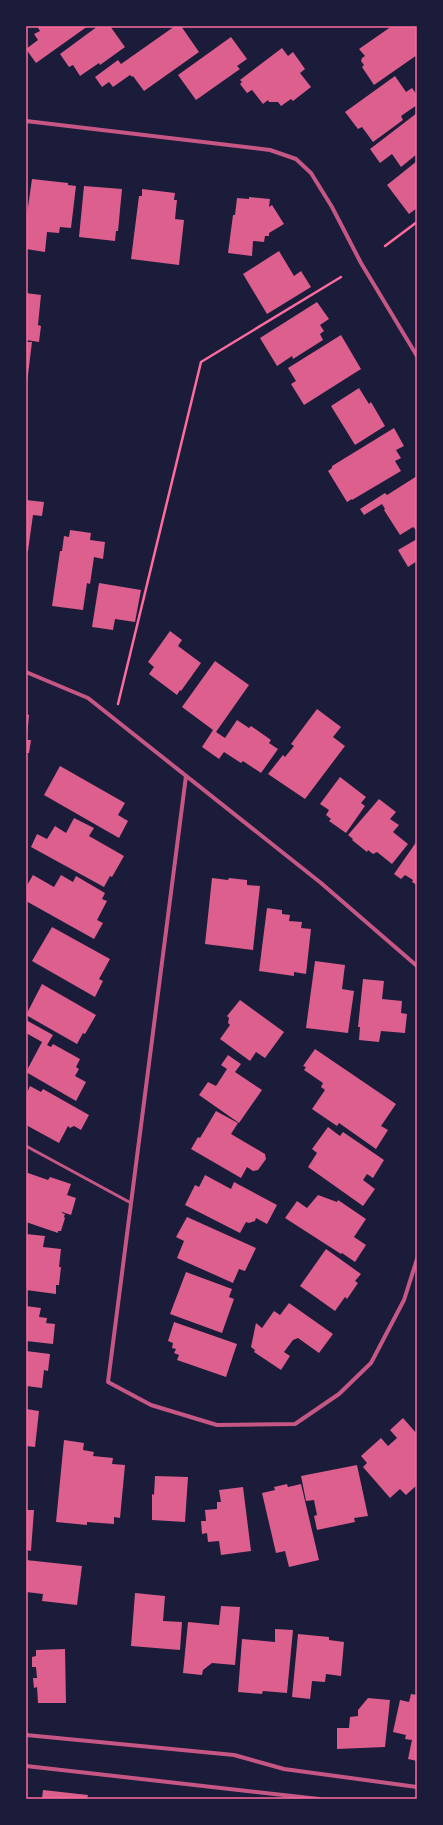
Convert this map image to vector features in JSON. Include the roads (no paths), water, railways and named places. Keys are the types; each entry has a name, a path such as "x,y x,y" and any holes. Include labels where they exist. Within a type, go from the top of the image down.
{"street":[{"path":"26,121 270,150 296,159 311,173 361,263 417,356"},
{"path":"26,672 88,698 321,883 417,966"},
{"path":"186,776 108,1382 151,1405 217,1425 295,1424 339,1394 371,1363 404,1300 417,1259"},
{"path":"26,1735 234,1755 284,1769 417,1787"},
{"path":"26,1766 319,1799"}],"lane":[{"path":"26,1146 131,1203"}]}
